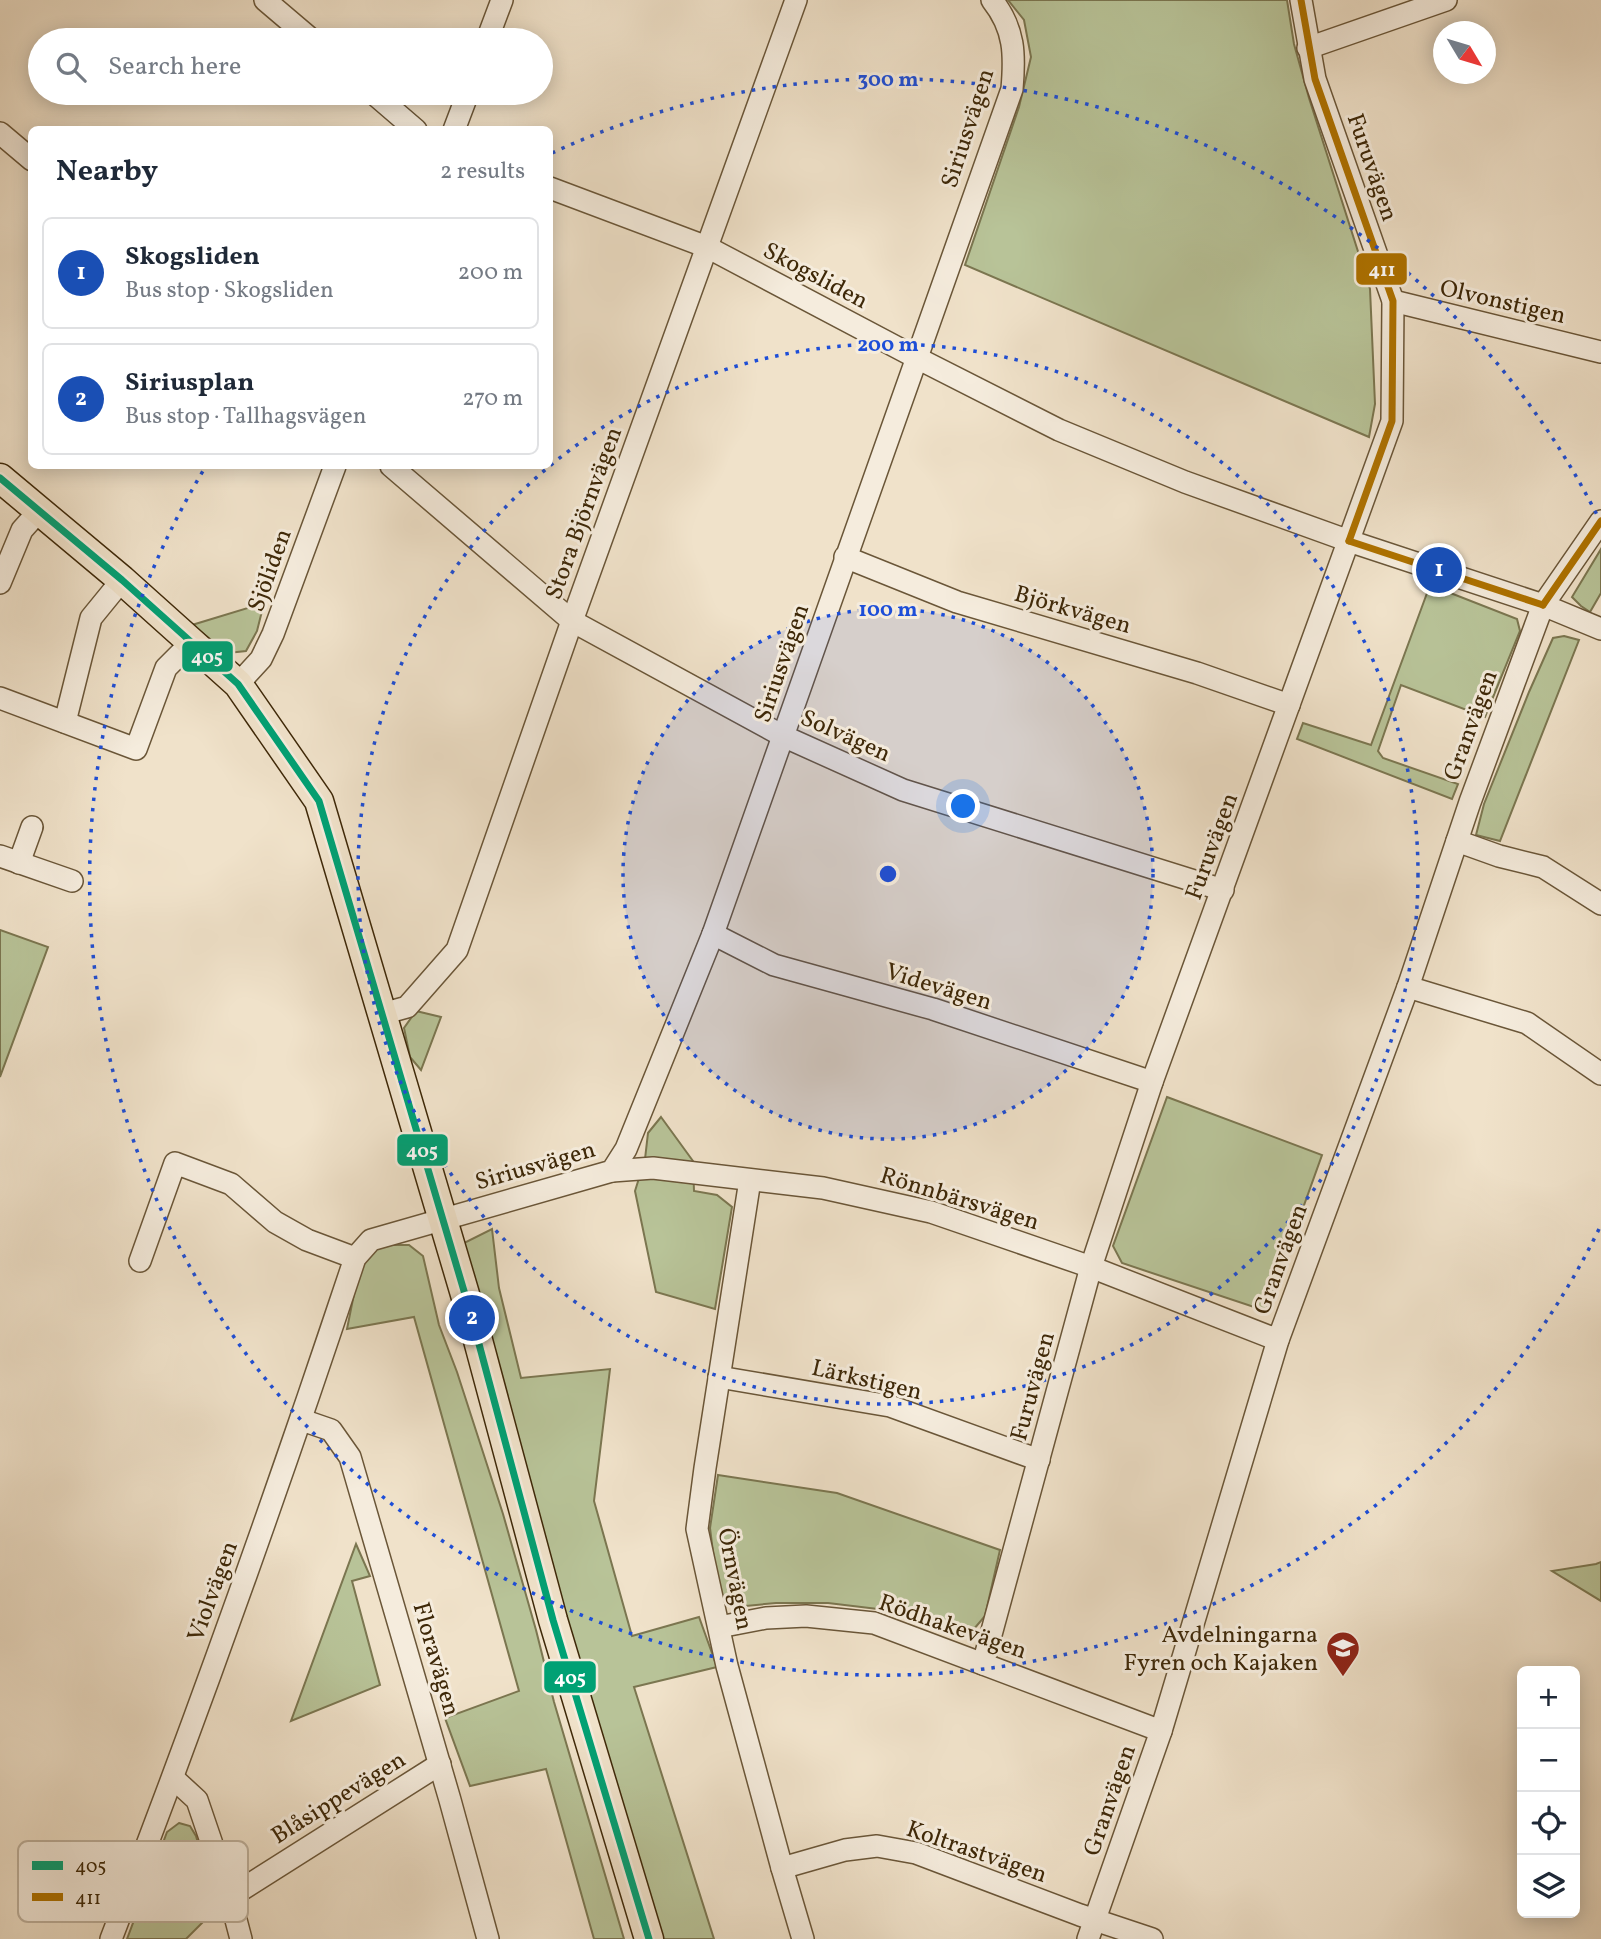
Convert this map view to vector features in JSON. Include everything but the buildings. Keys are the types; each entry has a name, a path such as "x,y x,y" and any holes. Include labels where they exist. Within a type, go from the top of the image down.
{"main road":[{"path":"0,478 122,580 238,684 319,801 472,1318 553,1619 649,1939"}],"street":[{"path":"265,0 298,28"},
{"path":"492,28 502,0"},
{"name":"Stora Björnvägen","path":"382,1014 407,1007 457,950 572,621 796,0"},
{"name":"Siriusvägen","path":"443,1220 612,1171 626,1149 713,934 1012,89 1015,61 1010,29 992,0"},
{"name":"Furuvägen","path":"983,1664 1091,1267 1152,1082 1392,421 1393,301 1315,79 1301,0"},
{"path":"1308,48 1446,0"},
{"path":"387,105 411,126"},
{"path":"456,126 463,105"},
{"path":"0,134 28,157"},
{"name":"Skogsliden","path":"553,189 707,247 1059,430 1185,482 1349,541 1543,605 1601,629"},
{"name":"Olvonstigen","path":"1393,301 1601,352"},
{"name":"Sjöliden","path":"238,684 261,659 274,634 334,469"},
{"name":"Solvägen","path":"395,469 572,621 783,736 903,790 1223,890"},
{"path":"0,583 22,530 39,511"},
{"name":"Granvägen","path":"1092,1929 1161,1731 1278,1340 1408,987 1457,841 1543,605 1601,521"},
{"name":"Björkvägen","path":"845,557 957,602 1197,673 1289,705"},
{"path":"65,722 91,618 122,580"},
{"path":"0,698 136,749 166,668 192,642"},
{"path":"32,827 10,860 72,881"},
{"path":"1457,841 1499,856 1543,867 1601,904"},
{"name":"Videvägen","path":"713,934 774,965 933,1009 1152,1082"},
{"path":"1408,987 1527,1023 1601,1074"},
{"path":"140,1261 175,1163 231,1184 275,1222 307,1240 355,1258 371,1240 443,1220"},
{"name":"Rönnbärsvägen","path":"612,1171 653,1168 822,1188 931,1212 1091,1267 1278,1340"},
{"name":"Örnvägen","path":"750,1180 697,1529 727,1667 803,1939"},
{"name":"Violvägen","path":"149,1841 302,1420 355,1258"},
{"name":"Lärkstigen","path":"719,1377 890,1406 1039,1460"},
{"name":"Floravägen","path":"302,1420 331,1430 350,1457 488,1939"},
{"name":"Rödhakevägen","path":"719,1627 766,1618 806,1616 874,1623 1161,1731"},
{"name":"Blåsippevägen","path":"248,1886 440,1764"},
{"path":"173,1778 197,1800 211,1841"},
{"name":"Koltrastvägen","path":"782,1868 845,1850 877,1846 916,1853 1092,1929 1152,1939"},
{"name":"Violvägen","path":"111,1939 118,1922"},
{"path":"237,1922 241,1939"}],"green space":[{"path":"1008,0 1287,0 1294,44 1309,98 1370,289 1375,404 1369,437 965,265 1019,107 1031,57 1024,20"},
{"path":"1601,549 1601,593 1590,612 1572,597"},
{"path":"1430,585 1517,619 1520,631 1485,717 1401,685 1378,751 1383,758 1458,784 1452,799 1297,739 1303,723 1371,745"},
{"path":"264,603 257,631 246,651 228,653 192,625"},
{"path":"1564,636 1579,640 1500,841 1476,835 1484,804 1529,692 1553,638"},
{"path":"0,930 48,947 0,1077"},
{"path":"416,1011 441,1017 421,1070 410,1057 404,1028"},
{"path":"1167,1097 1322,1155 1266,1311 1122,1263 1113,1246"},
{"path":"661,1117 693,1161 694,1191 717,1195 732,1207 715,1309 656,1292 635,1191 645,1159 648,1133"},
{"path":"492,1229 499,1288 521,1378 610,1369 594,1501 632,1636 699,1617 717,1667 634,1687 714,1939 661,1939 564,1618 462,1244"},
{"path":"380,1245 409,1245 423,1256 439,1325 503,1514 554,1702 624,1939 594,1939 546,1769 470,1786 445,1718 519,1691 414,1317 347,1329 360,1264"},
{"path":"718,1475 837,1493 1000,1550 985,1616 968,1636 886,1610 828,1603 776,1603 735,1607 719,1600 710,1528"},
{"path":"356,1544 370,1576 352,1581 380,1685 291,1721"},
{"path":"1601,1562 1601,1601 1552,1571 1596,1564"},
{"path":"179,1823 190,1826 197,1841 164,1841 167,1832"},
{"path":"133,1922 203,1922 186,1939 127,1939"}],"transit line":[{"name":"411","path":"1301,0 1315,79 1393,301 1392,421 1349,541"},
{"name":"405","path":"0,478 122,580 238,684 319,801 472,1318 553,1620 649,1939"},
{"name":"411","path":"1543,605 1601,521"},
{"name":"411","path":"1349,541 1543,605"}],"place":[{"name":"Skogsliden","path":"1439,570"},
{"name":"Siriusplan","path":"472,1318"},
{"name":"Avdelningarna Fyren och Kajaken","path":"1343,1678"}]}
